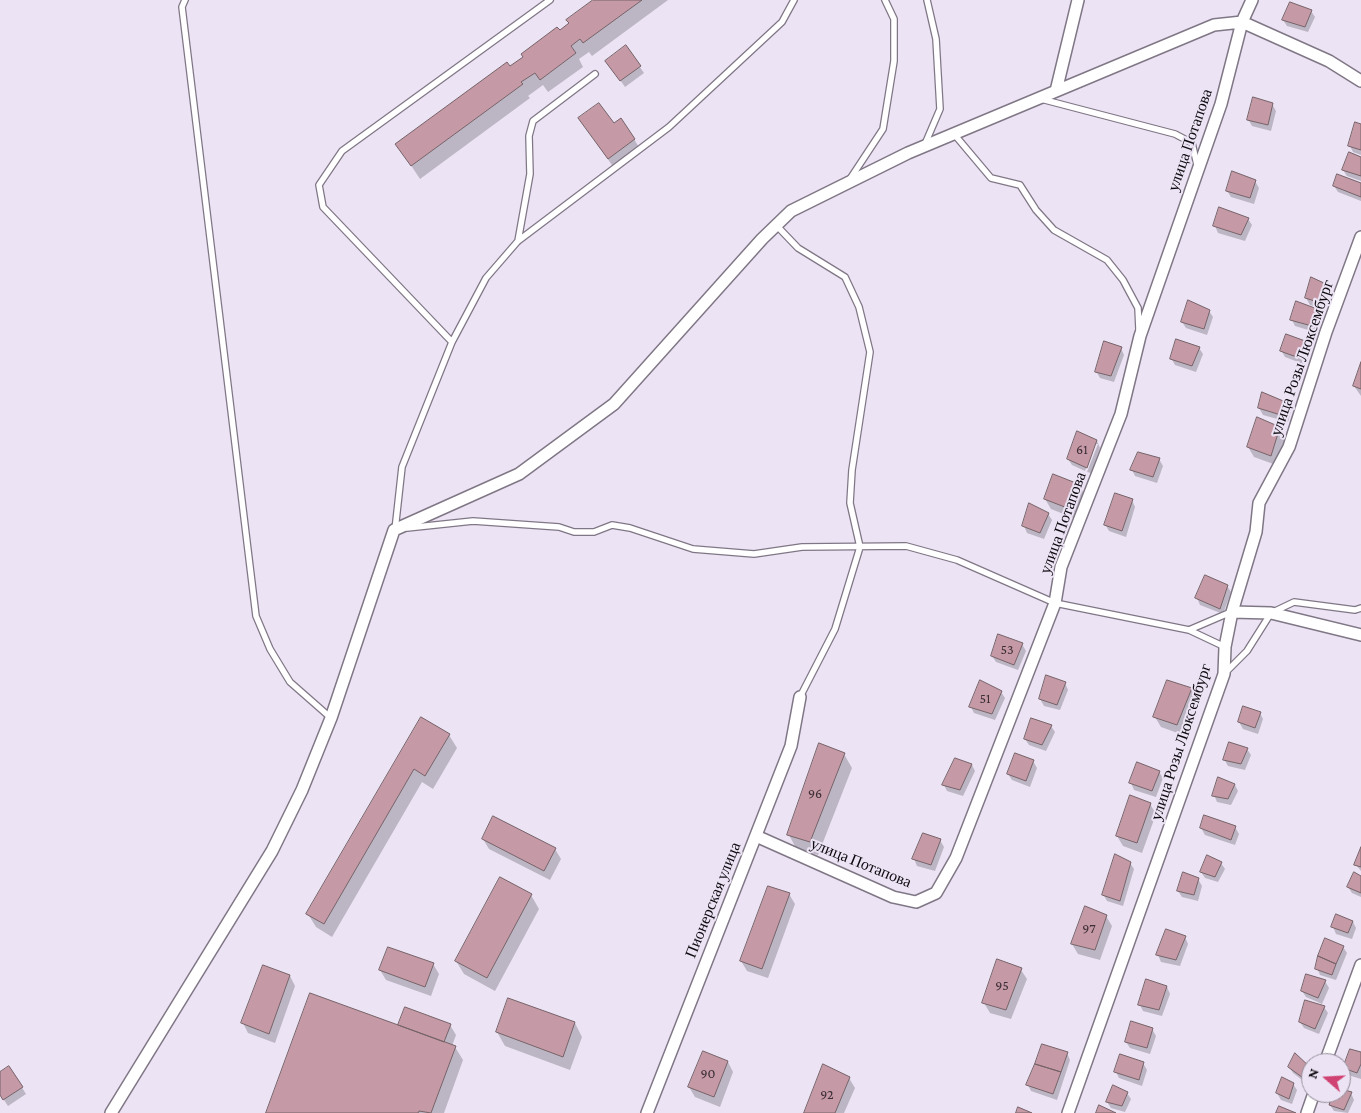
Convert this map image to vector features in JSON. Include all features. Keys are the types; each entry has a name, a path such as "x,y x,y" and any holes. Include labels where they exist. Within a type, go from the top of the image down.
{"street":[{"path":"1056,91 1078,0"},
{"name":"улица Потапова","path":"756,836 893,897 916,902 936,893 956,858 1055,603 1061,567 1121,414 1140,336 1220,104 1242,22 1252,0"},
{"path":"111,1113 272,851 302,790 331,718 394,530 519,474 614,404 776,225 791,211 924,146 1214,25 1242,22 1329,61 1361,81"},
{"name":"улица Розы Люксембург","path":"1068,1113 1224,674 1225,646 1232,612 1256,532 1259,503 1289,447 1326,332 1361,237"},
{"path":"1232,612 1271,613 1361,635"},
{"name":"Пионерская улица","path":"647,1113 791,746 800,697"},
{"path":"1329,1053 1361,965"}],"lane":[{"path":"185,0 182,7 256,616 270,650 290,682 331,718"},
{"path":"452,342 323,207 319,185 342,151 550,0"},
{"path":"794,0 782,22 670,127 518,241 486,278 452,342 402,468 394,530 473,521 559,527 574,532 594,532 612,525 630,528 693,549 754,554 802,547 906,546 957,560 1055,603 1189,630 1225,646"},
{"path":"848,183 883,129 894,61 894,19 885,0"},
{"path":"924,146 940,109 936,39 927,0"},
{"path":"518,241 530,174 529,136 533,122 595,74"},
{"path":"1038,98 1175,134 1192,143 1198,170"},
{"path":"954,133 991,178 1020,185 1036,210 1054,230 1107,260 1122,280 1138,308 1140,336"},
{"path":"776,225 798,248 845,277 859,307 870,352 852,470 850,503 860,547 836,629 800,697"},
{"path":"1224,674 1247,652 1271,613 1294,602 1355,610 1361,608"},
{"path":"1189,630 1232,612"}],"building":[{"path":"593,0 642,0 583,43 580,39 571,46 576,53 540,80 535,73 521,82 523,84 411,166 395,144 507,62 510,66 523,57 521,54 557,27 560,30 569,23 566,20"},
{"path":"1290,2 1312,10 1305,27 1282,20"},
{"path":"626,45 641,66 620,81 605,61"},
{"path":"1253,97 1273,103 1268,125 1247,120"},
{"path":"599,103 614,123 621,118 635,139 608,159 578,118"},
{"path":"1355,122 1361,124 1361,150 1348,146"},
{"path":"1349,152 1361,157 1361,176 1342,170"},
{"path":"1232,171 1256,180 1250,198 1226,191"},
{"path":"1337,174 1361,183 1361,197 1333,186"},
{"path":"1219,207 1249,218 1241,235 1213,226"},
{"path":"1311,277 1326,284 1321,303 1305,298"},
{"path":"1188,300 1210,310 1204,329 1181,322"},
{"path":"1296,301 1320,310 1312,326 1290,320"},
{"path":"1286,334 1308,342 1302,359 1280,351"},
{"path":"1176,339 1200,347 1192,366 1170,359"},
{"path":"1104,341 1122,347 1111,376 1095,372"},
{"path":"1361,362 1361,389 1353,386"},
{"path":"1262,392 1288,403 1284,416 1258,408"},
{"path":"1257,417 1280,427 1271,456 1247,447"},
{"path":"1077,431 1097,440 1087,468 1067,459"},
{"path":"1138,452 1160,458 1153,477 1130,470"},
{"path":"1053,474 1081,485 1070,509 1044,499"},
{"path":"1115,493 1133,499 1122,531 1104,525"},
{"path":"1029,503 1049,513 1040,533 1022,526"},
{"path":"1205,575 1228,585 1220,609 1195,598"},
{"path":"998,634 1023,643 1014,665 991,656"},
{"path":"1046,675 1066,682 1057,705 1039,699"},
{"path":"980,680 1002,691 992,714 969,707"},
{"path":"1167,680 1192,688 1177,725 1153,717"},
{"path":"1243,706 1261,712 1255,728 1238,722"},
{"path":"421,717 450,734 425,776 414,769 324,924 306,914"},
{"path":"1031,718 1052,725 1042,745 1024,739"},
{"path":"1229,742 1248,748 1241,764 1223,760"},
{"path":"819,743 845,753 810,842 787,835"},
{"path":"1015,753 1034,760 1026,781 1007,774"},
{"path":"955,758 972,764 960,790 942,785"},
{"path":"1137,762 1160,771 1152,791 1129,783"},
{"path":"1218,777 1235,784 1228,799 1212,796"},
{"path":"1130,795 1151,803 1137,843 1116,836"},
{"path":"1204,815 1236,826 1231,840 1200,828"},
{"path":"493,816 556,848 544,871 482,839"},
{"path":"923,833 941,839 931,865 912,859"},
{"path":"1361,847 1361,867 1354,865"},
{"path":"1115,854 1131,862 1120,901 1102,895"},
{"path":"1207,855 1222,862 1215,877 1200,872"},
{"path":"1183,872 1199,878 1194,895 1177,891"},
{"path":"1354,872 1361,876 1361,893 1347,887"},
{"path":"500,877 532,894 487,978 455,961"},
{"path":"768,886 790,893 762,969 740,961"},
{"path":"1085,906 1107,915 1095,950 1071,944"},
{"path":"1336,914 1353,921 1348,933 1331,927"},
{"path":"1166,929 1186,936 1176,960 1156,955"},
{"path":"1325,938 1344,946 1336,964 1318,956"},
{"path":"388,947 434,963 425,987 379,970"},
{"path":"1318,956 1336,964 1332,975 1315,969"},
{"path":"997,959 1022,968 1006,1010 982,1003"},
{"path":"263,965 290,975 269,1034 241,1023"},
{"path":"1306,974 1326,980 1318,998 1301,991"},
{"path":"1146,979 1167,986 1159,1010 1138,1005"},
{"path":"310,993 456,1046 431,1113 419,1111 418,1113 266,1113"},
{"path":"508,998 575,1022 563,1057 496,1032"},
{"path":"1305,1000 1325,1006 1315,1029 1299,1022"},
{"path":"405,1007 451,1024 444,1042 398,1025"},
{"path":"1131,1021 1153,1028 1147,1048 1125,1042"},
{"path":"1042,1044 1068,1052 1061,1072 1035,1064"},
{"path":"1350,1049 1361,1052 1361,1064 1357,1073 1351,1071 1351,1053 1349,1053"},
{"path":"703,1051 728,1061 714,1097 688,1087"},
{"path":"1295,1053 1301,1059 1301,1076 1288,1067"},
{"path":"1120,1054 1144,1062 1139,1080 1114,1072"},
{"path":"823,1064 850,1077 835,1113 804,1113"},
{"path":"1035,1064 1061,1072 1053,1094 1026,1085"},
{"path":"9,1066 23,1087 3,1100 0,1095 0,1072"},
{"path":"1282,1077 1294,1083 1289,1099 1276,1093"},
{"path":"1113,1085 1128,1092 1122,1106 1106,1102"},
{"path":"1330,1103 1347,1103 1344,1110 1329,1105"},
{"path":"1099,1105 1116,1113 1096,1113"},
{"path":"1279,1106 1296,1113 1276,1113"},
{"path":"1018,1107 1032,1113 1016,1113"}]}
